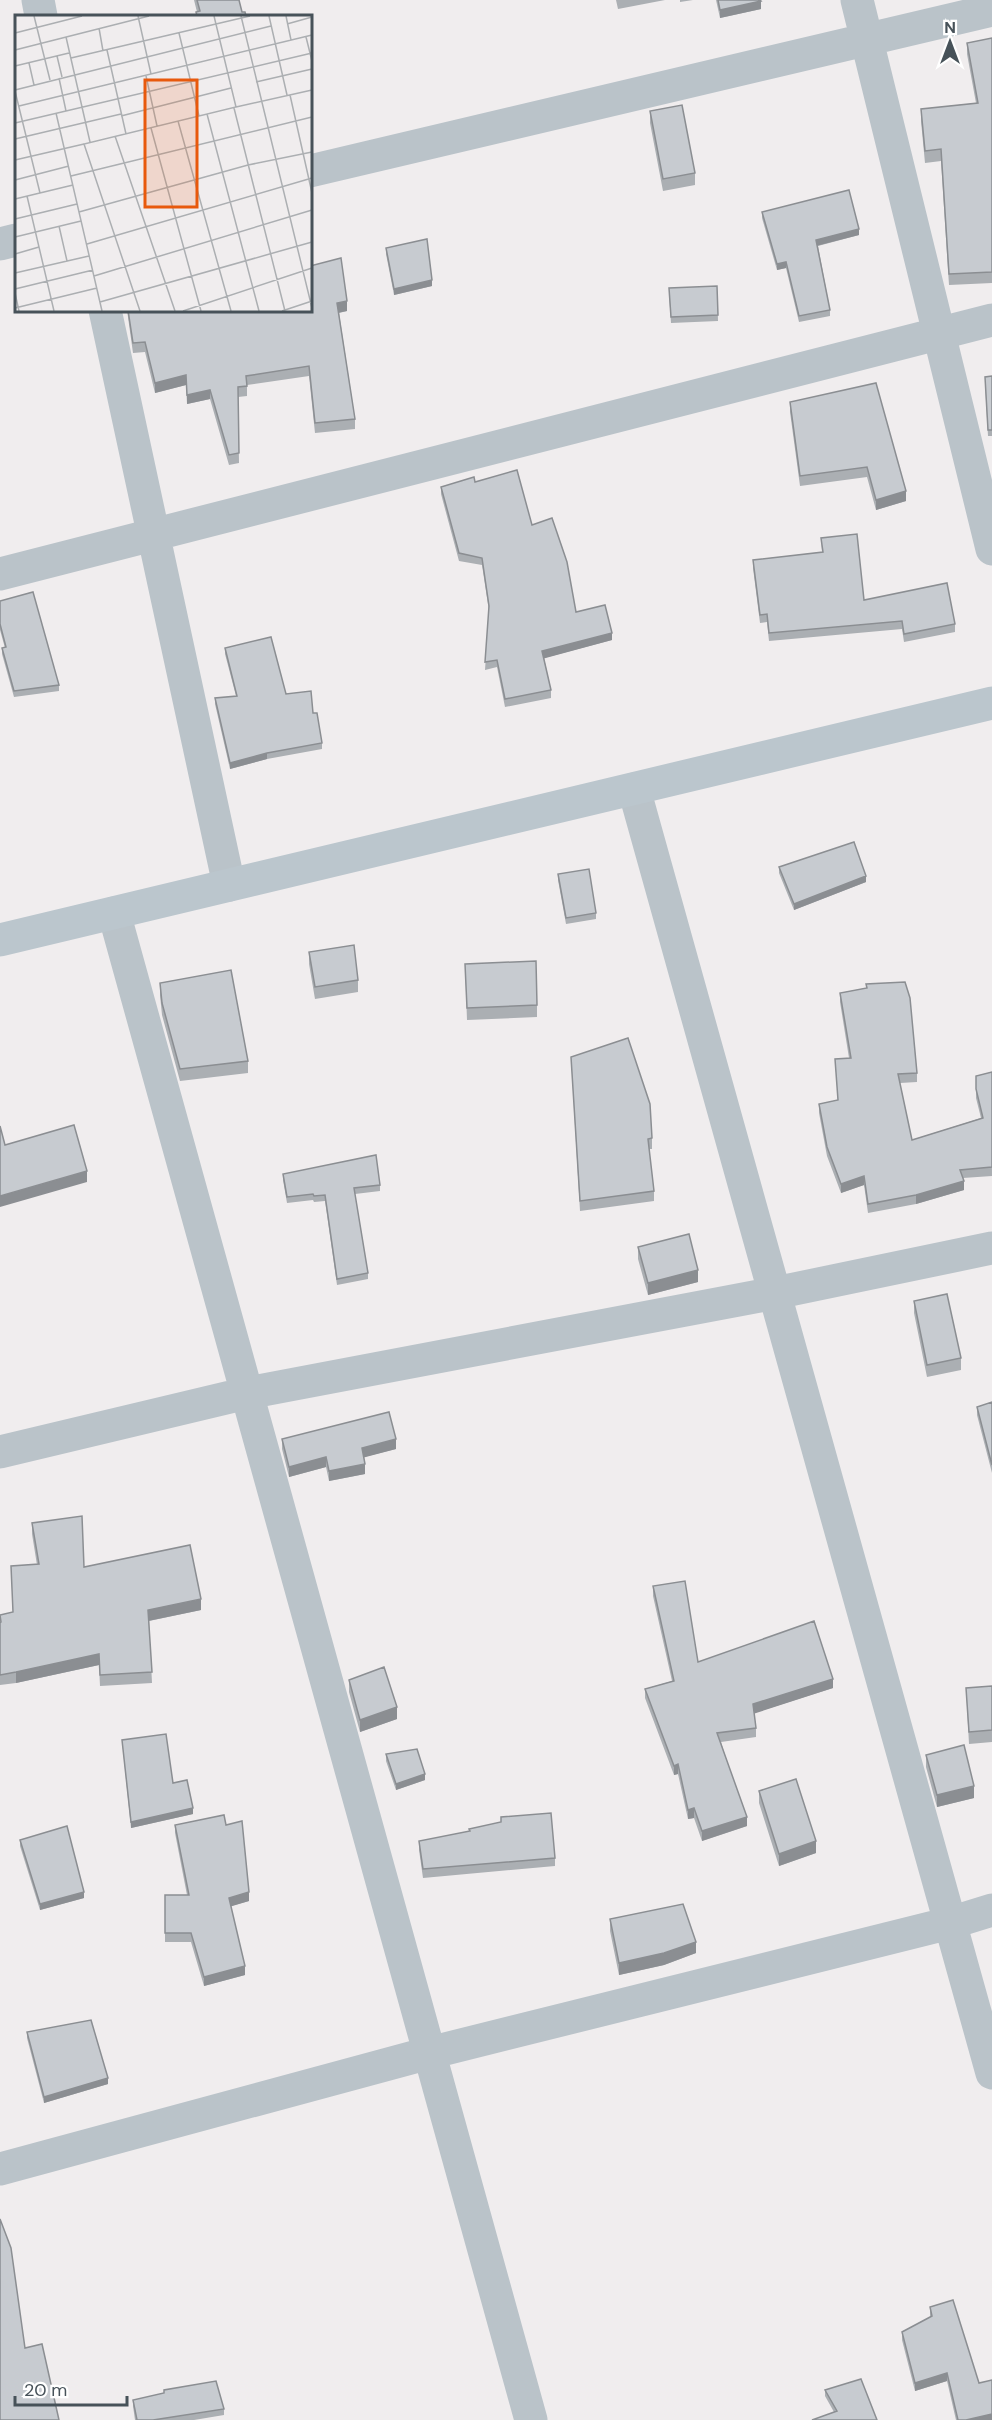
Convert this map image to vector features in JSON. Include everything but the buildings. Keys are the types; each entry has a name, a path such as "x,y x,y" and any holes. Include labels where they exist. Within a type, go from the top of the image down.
{"main road":[{"path":"0,940 992,703"}],"street":[{"path":"38,0 41,15"},
{"path":"857,0 992,549"},
{"path":"312,171 992,10"},
{"path":"0,244 15,240"},
{"path":"105,312 229,885"},
{"path":"0,574 992,320"},
{"path":"634,789 992,2073"},
{"path":"114,913 531,2420"},
{"path":"0,1452 247,1393 775,1293 992,1248"},
{"path":"0,2169 429,2053 950,1923 992,1910"}]}
